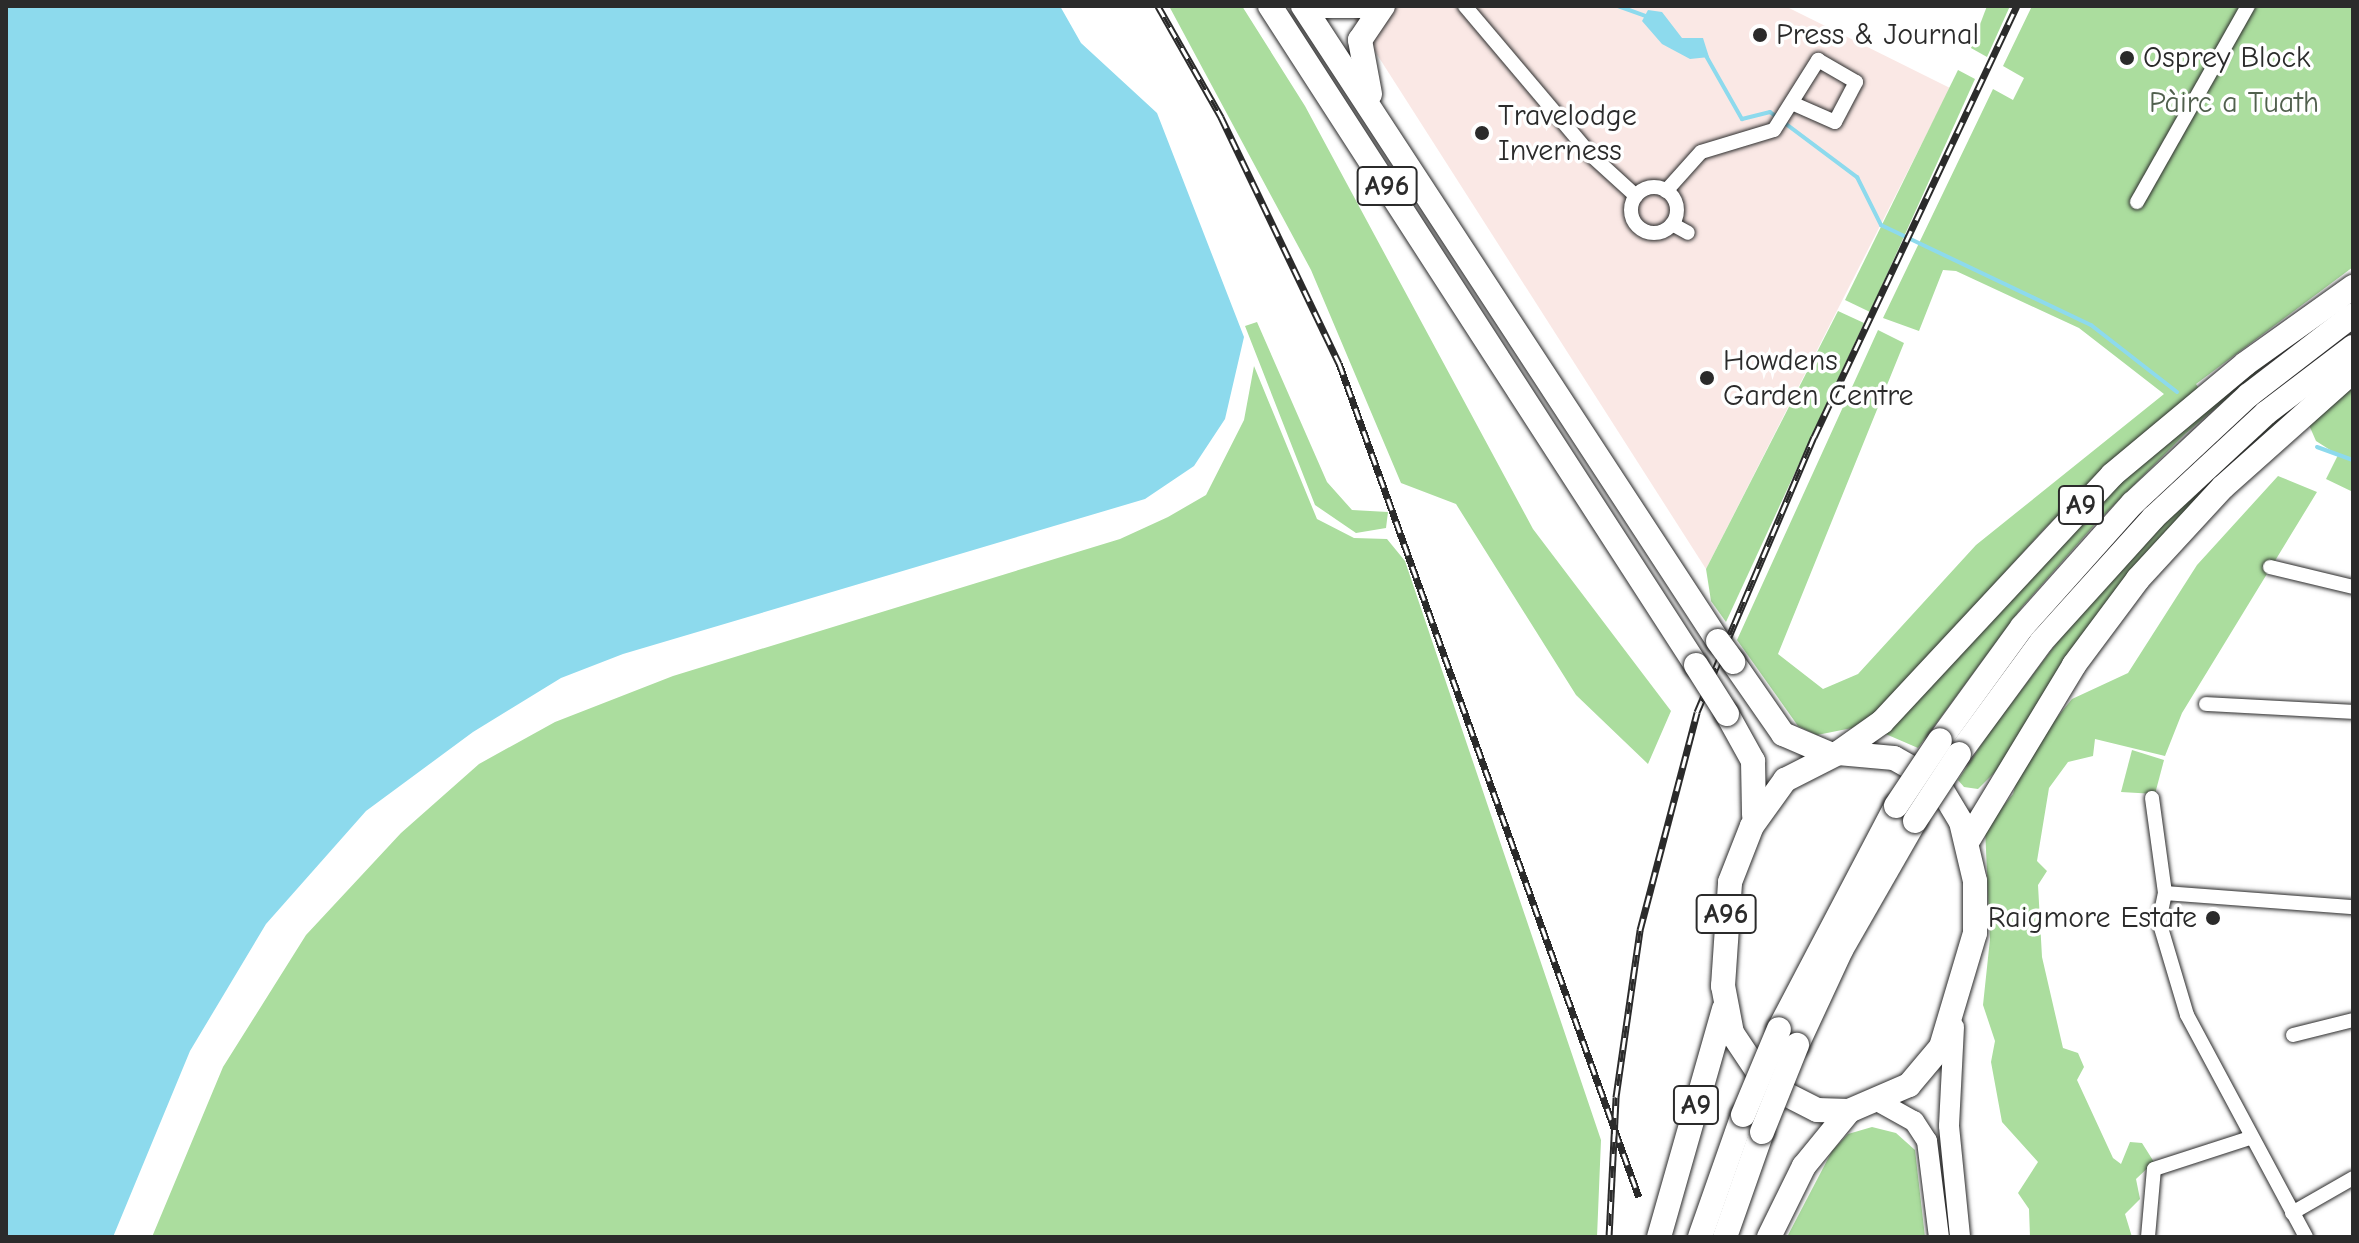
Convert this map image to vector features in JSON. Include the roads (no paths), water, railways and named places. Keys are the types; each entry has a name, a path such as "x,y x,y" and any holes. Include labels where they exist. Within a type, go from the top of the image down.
{"highway":[{"name":"A96","path":"1270,6 1727,714 1757,777 1752,826 1728,894 1725,1007 1749,1065 1790,1099 1849,1111 1881,1103 1925,1069 1955,1011 1975,933 1967,842 1948,796 1908,762 1835,754 1783,734 1718,641 1417,185 1303,6"},
{"path":"1324,6 1365,6"},
{"path":"1383,6 1363,32 1359,63 1417,185"},
{"name":"A9","path":"1835,754 1882,722 2112,475 2245,364 2353,287"},
{"name":"A9","path":"1700,1237 1743,1115 1779,1029 1906,813 2022,627 2133,503 2249,395 2353,315"},
{"name":"A9","path":"1949,747 2153,518 2266,413 2353,347"},
{"path":"1967,842 2074,665 2138,579 2223,487 2353,371"},
{"name":"A96","path":"1752,826 1785,780 1835,754"},
{"name":"A9","path":"1725,1237 1797,1045 1906,813"},
{"name":"A9","path":"1659,1237 1725,1007"},
{"path":"1769,1237 1804,1166 1849,1111"}],"main road":[{"path":"1955,1011 1949,1126 1960,1237"},
{"path":"1881,1103 1914,1121 1927,1141 1939,1237"}],"street":[{"path":"1465,6 1591,155 1636,196"},
{"path":"2137,202 2248,6"},
{"path":"1666,191 1701,152 1763,137 1786,115 1818,60 1856,82 1835,122 1786,115"},
{"path":"1672,224 1675,203 1666,191 1653,187 1636,196 1631,214 1640,235 1672,224 1688,233"},
{"path":"2270,567 2353,587"},
{"path":"2206,704 2353,712"},
{"path":"2152,798 2165,893 2159,921 2187,1015 2250,1138 2306,1237"},
{"path":"2165,893 2353,907"},
{"path":"2293,1035 2353,1020"},
{"path":"2148,1237 2154,1169 2250,1138"},
{"path":"2292,1213 2353,1178"}],"water":[{"path":"6,6 1060,6 1081,43 1157,113 1244,337 1225,419 1194,466 1145,499 623,654 561,678 473,732 366,811 266,924 190,1051 113,1237 6,1237"},
{"path":"1648,10 1662,12 1682,38 1703,38 1709,57 1690,59 1662,44 1642,21"}],"waterway":[{"path":"1618,6 1645,16"},
{"path":"1705,54 1742,119 1770,112 1857,177 1881,225 2091,325 2177,392"},
{"path":"2317,447 2353,460"}],"railway":[{"path":"1158,6 1221,117 1339,363 1639,1197"},
{"path":"1609,1237 1616,1097 1640,930 1697,712 1814,437 2017,6"}],"place":[{"name":"Press & Journal","path":"1760,35"},
{"name":"Osprey Block","path":"2127,58"},
{"name":"Travelodge Inverness","path":"1482,133"},
{"name":"Howdens Garden Centre","path":"1707,378"},
{"name":"Raigmore Estate","path":"2213,918"}],"park label":[{"name":"Pàirc a Tuath","path":"2234,103"}]}
